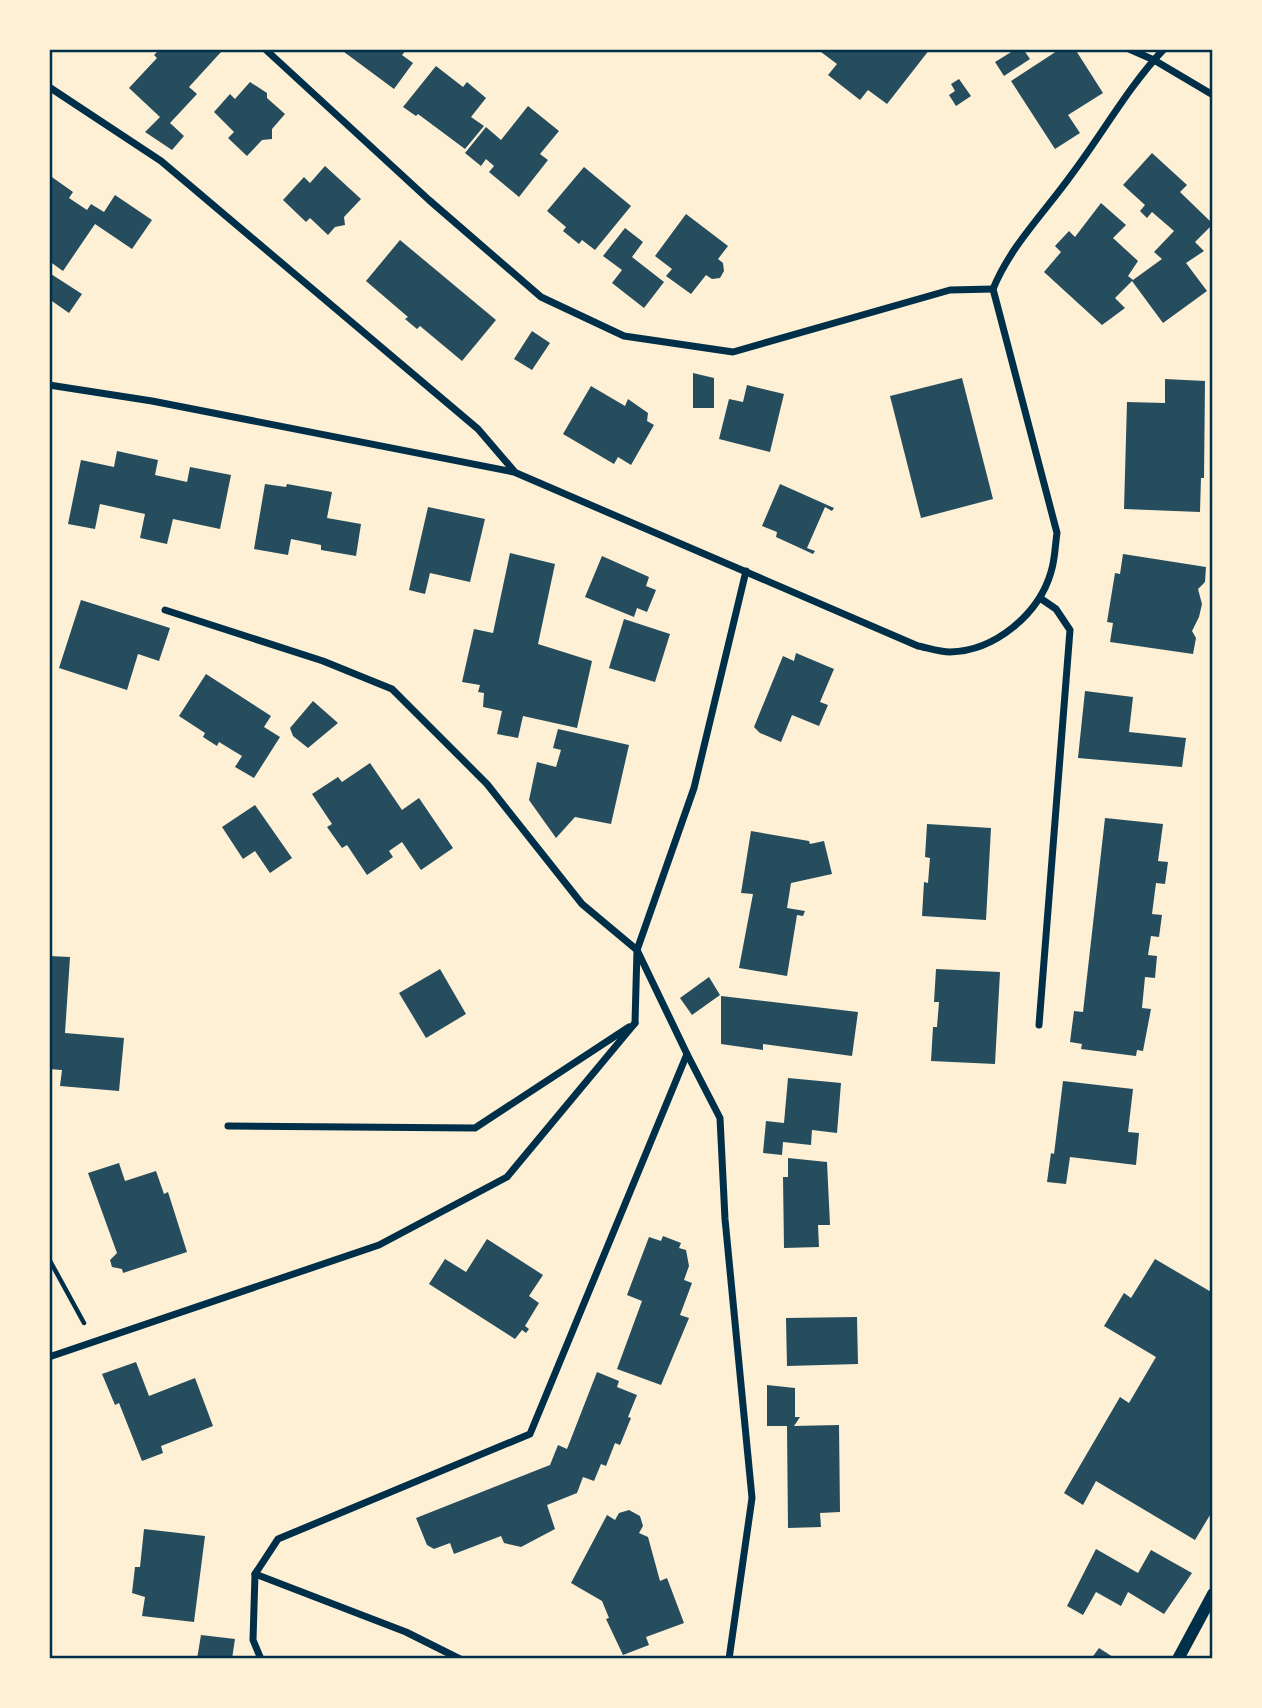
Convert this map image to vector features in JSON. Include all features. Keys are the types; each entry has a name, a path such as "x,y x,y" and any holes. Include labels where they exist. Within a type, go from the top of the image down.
{"street":[{"path":"265,49 429,200 541,297 624,336 733,352 950,290 993,289"},
{"path":"1129,49 1154,60 1213,95"},
{"path":"49,385 152,401 514,472 918,646 949,652 981,647 1015,627 1040,598 1051,572 1057,533 993,289 1003,265 1164,49"},
{"path":"49,87 161,162 478,429 514,472"},
{"path":"49,1357 379,1245 507,1177 635,1023 637,950 694,788 746,571"},
{"path":"1039,1025 1069,630 1056,609 1040,598"},
{"path":"165,610 323,661 392,690 486,784 582,904 637,950 720,1118 725,1219 752,1498 729,1659"},
{"path":"228,1126 475,1128 635,1023"},
{"path":"261,1659 253,1640 255,1574 278,1539 530,1434 687,1054"},
{"path":"255,1574 406,1632 460,1659"},
{"path":"1178,1659 1213,1594"}],"path":[{"path":"49,1259 94,1342"}],"building":[{"path":"160,49 217,49 221,52 189,87 197,94 170,123 184,136 172,150 145,132 160,117 129,88 157,58 154,55"},
{"path":"340,49 407,49 402,55 413,63 394,89"},
{"path":"817,49 930,49 887,104 868,90 860,100 828,75 837,64"},
{"path":"1016,49 1023,49 1030,59 1004,76 995,62"},
{"path":"1060,49 1075,49 1103,93 1068,115 1080,133 1055,149 1011,81"},
{"path":"436,66 463,87 467,82 486,98 471,117 484,126 465,149 418,114 416,116 403,107"},
{"path":"959,79 971,96 956,106 949,95 955,91 951,84"},
{"path":"250,82 267,93 267,98 285,114 272,129 272,139 262,140 247,156 228,138 234,132 214,112 230,94 235,99"},
{"path":"528,106 559,131 540,154 548,160 519,197 489,172 494,166 486,159 481,166 465,153 486,127 501,140"},
{"path":"1152,153 1187,185 1180,192 1213,224 1195,242 1204,251 1186,263 1207,291 1163,323 1132,281 1115,298 1125,308 1102,325 1044,272 1061,252 1055,246 1069,231 1075,237 1101,203 1126,225 1113,238 1138,261 1128,276 1133,280 1162,259 1154,252 1174,231 1152,212 1147,218 1140,211 1145,205 1123,185"},
{"path":"325,166 361,199 344,217 345,225 335,227 328,235 310,218 306,222 283,200 304,177 310,183"},
{"path":"584,167 631,206 595,250 582,240 579,244 563,231 566,227 547,211"},
{"path":"49,175 73,192 69,198 87,210 91,204 104,212 115,195 152,220 132,249 95,224 63,271 49,261"},
{"path":"686,214 728,246 718,259 723,263 724,271 720,278 712,279 706,275 691,294 666,276 672,269 655,256"},
{"path":"625,228 643,242 632,257 664,282 644,308 612,283 622,270 603,256"},
{"path":"400,240 496,320 462,361 420,326 417,329 405,319 408,317 366,281"},
{"path":"51,274 82,294 69,313 49,299"},
{"path":"532,331 550,343 532,370 514,359"},
{"path":"693,373 714,378 714,408 693,408"},
{"path":"962,378 993,499 921,518 890,396"},
{"path":"1165,379 1205,381 1204,478 1201,478 1200,512 1124,509 1127,402 1165,403"},
{"path":"747,385 784,394 770,452 719,439 729,399 743,402"},
{"path":"591,386 625,406 628,399 648,413 647,421 654,425 631,465 618,457 614,464 563,434"},
{"path":"117,451 158,460 155,475 187,482 190,467 231,475 220,529 173,519 167,544 140,538 145,514 100,504 95,529 68,524 81,460 114,467"},
{"path":"265,484 286,487 287,484 332,492 327,518 361,524 356,556 321,550 321,545 291,539 288,555 254,549"},
{"path":"780,484 834,508 832,511 825,507 807,548 815,551 813,554 776,537 777,532 762,526"},
{"path":"428,507 485,519 470,582 430,573 425,594 409,590"},
{"path":"510,553 555,564 538,644 592,661 577,728 523,716 518,738 497,734 502,711 483,707 484,693 478,692 480,685 462,682 474,629 493,633"},
{"path":"1123,554 1206,567 1205,582 1198,589 1202,604 1192,631 1196,638 1193,654 1110,642 1113,623 1107,622 1115,573 1120,574"},
{"path":"602,556 649,577 646,586 656,590 647,612 637,608 634,617 585,597"},
{"path":"81,600 170,628 159,661 138,654 127,690 59,668"},
{"path":"624,619 670,634 655,682 609,668"},
{"path":"796,653 834,669 820,702 828,705 819,726 792,715 781,742 760,733 754,727 783,656 794,661"},
{"path":"206,674 271,716 264,727 280,737 254,778 235,767 242,756 219,742 217,746 203,737 205,733 179,716"},
{"path":"1085,691 1133,697 1129,732 1186,738 1182,767 1078,758"},
{"path":"313,701 338,723 308,748 293,736 290,728"},
{"path":"558,729 629,745 611,824 575,817 556,838 529,800 537,762 556,767 561,750 553,748"},
{"path":"370,763 402,810 419,798 453,848 421,870 402,842 389,851 393,857 367,875 347,845 342,848 327,827 332,824 312,794 338,777 342,782"},
{"path":"255,805 292,858 270,873 255,851 243,859 222,827"},
{"path":"1105,818 1163,824 1158,861 1168,862 1165,884 1156,883 1152,914 1162,915 1159,937 1151,936 1148,955 1157,956 1155,978 1145,977 1142,1008 1151,1009 1143,1051 1137,1050 1136,1056 1081,1049 1082,1044 1070,1042 1074,1011 1083,1012"},
{"path":"927,824 991,828 986,920 922,916 924,882 928,883 930,858 925,857"},
{"path":"751,831 809,841 810,844 824,841 832,874 791,883 787,908 805,911 803,916 797,915 787,976 739,968 753,894 741,893"},
{"path":"49,956 70,957 65,1033 124,1038 119,1091 60,1086 62,1070 49,1069"},
{"path":"440,969 466,1014 426,1038 399,993"},
{"path":"936,969 1000,972 995,1064 931,1061 933,1027 937,1027 939,1002 934,1002"},
{"path":"709,977 720,995 692,1015 680,998"},
{"path":"721,996 858,1012 852,1056 763,1044 763,1050 721,1044"},
{"path":"788,1078 841,1083 837,1133 812,1130 811,1145 783,1142 782,1155 763,1153 766,1121 784,1123"},
{"path":"1063,1081 1133,1089 1128,1132 1139,1133 1136,1165 1070,1157 1066,1184 1047,1182 1051,1153 1054,1154"},
{"path":"788,1158 827,1162 830,1225 818,1225 819,1247 784,1248 783,1177 788,1177"},
{"path":"119,1163 125,1181 156,1171 164,1194 168,1192 187,1252 123,1273 122,1269 112,1267 110,1260 117,1253 88,1173"},
{"path":"663,1236 681,1243 679,1248 686,1250 689,1266 684,1280 692,1283 680,1315 689,1318 661,1385 617,1369 642,1301 627,1295 649,1237 661,1241"},
{"path":"487,1239 543,1275 529,1296 539,1303 525,1326 529,1329 526,1333 522,1330 515,1339 429,1284 445,1259 466,1272"},
{"path":"1155,1259 1213,1293 1213,1510 1195,1540 1096,1481 1083,1505 1064,1493 1120,1397 1129,1403 1156,1357 1104,1326 1124,1293 1131,1298"},
{"path":"857,1317 858,1364 787,1366 786,1318"},
{"path":"136,1362 149,1396 195,1378 213,1426 161,1446 163,1453 142,1461 119,1403 115,1405 102,1374"},
{"path":"597,1372 619,1381 617,1387 637,1395 628,1417 631,1418 620,1445 615,1443 606,1466 601,1464 594,1481 583,1477 577,1493 547,1505 555,1529 521,1547 504,1543 501,1536 454,1554 450,1543 434,1549 427,1545 416,1518 550,1465 558,1445 567,1449"},
{"path":"767,1385 795,1388 795,1417 800,1417 794,1426 839,1425 840,1512 820,1513 821,1527 788,1528 787,1426 767,1426"},
{"path":"629,1510 640,1516 643,1526 639,1533 648,1537 660,1581 667,1578 684,1623 646,1637 649,1645 623,1655 606,1619 609,1618 602,1601 571,1583 607,1515 615,1520 619,1513"},
{"path":"144,1529 205,1536 194,1622 142,1616 145,1597 132,1593 135,1567 140,1567"},
{"path":"1096,1549 1138,1573 1151,1550 1192,1573 1164,1614 1128,1592 1121,1606 1096,1592 1083,1615 1067,1606"},
{"path":"201,1635 235,1639 232,1659 197,1659"},
{"path":"1099,1648 1116,1659 1091,1659"}]}
